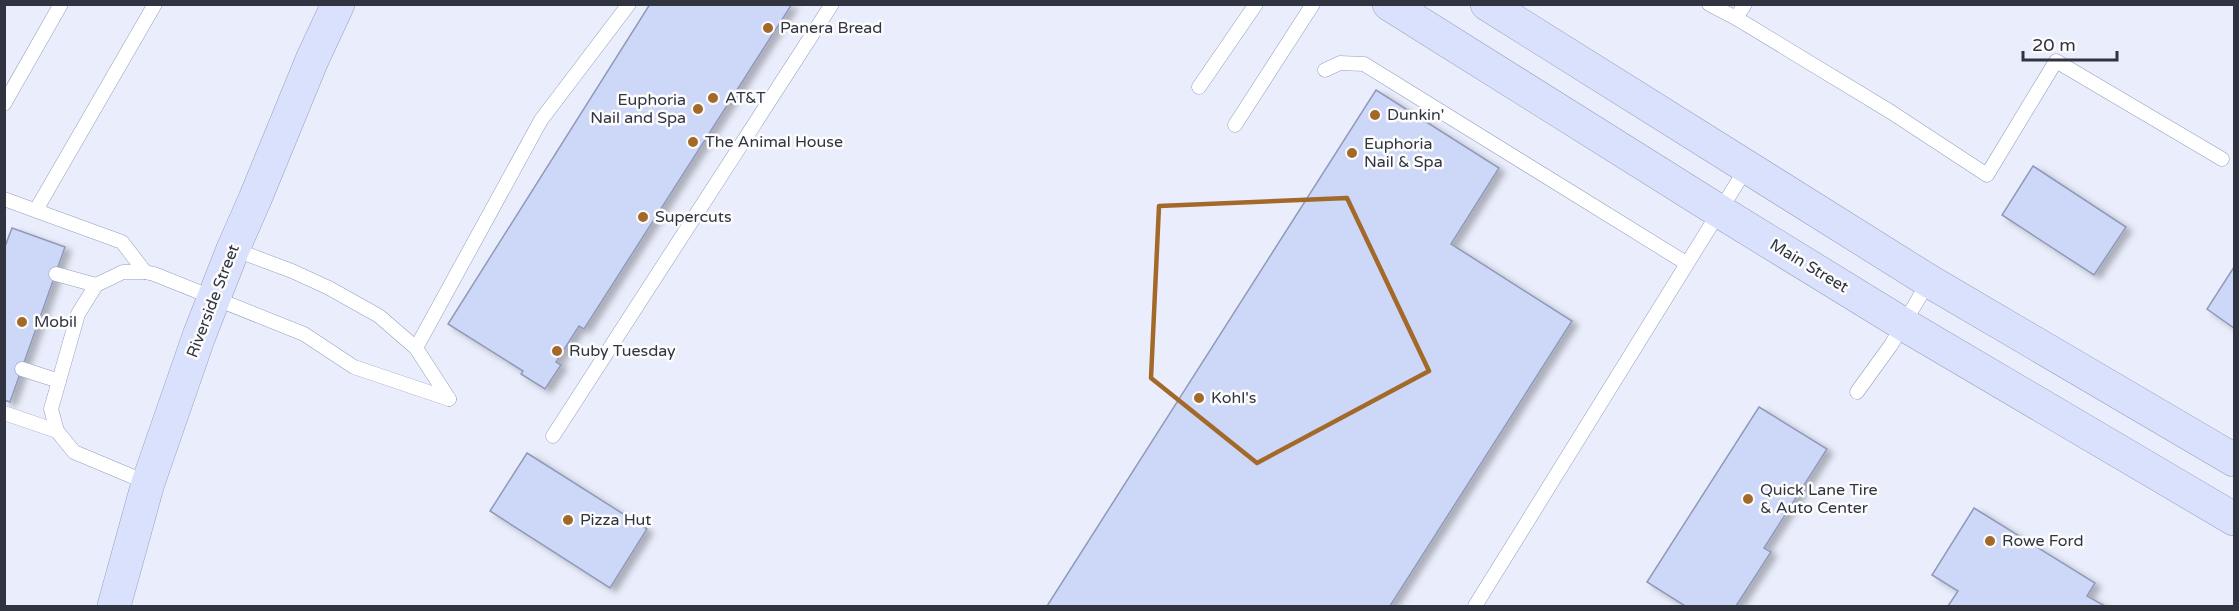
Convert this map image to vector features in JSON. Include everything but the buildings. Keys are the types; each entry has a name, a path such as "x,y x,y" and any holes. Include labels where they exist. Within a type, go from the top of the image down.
{"main road":[{"name":"Riverside Street","path":"114,606 148,483 199,336 312,60 338,4"},
{"name":"Main Street","path":"1389,4 1903,324 2235,519"},
{"path":"1487,4 1929,281 2235,460"}],"lane":[{"path":"4,104 61,4"},
{"path":"36,210 155,4"},
{"path":"416,348 541,120 629,4"},
{"path":"553,436 832,4"},
{"path":"1199,87 1256,4"},
{"path":"1235,125 1312,4"},
{"path":"1710,4 1891,112 1987,175 2056,61 2222,159"},
{"path":"1736,18 1745,4"},
{"path":"1325,70 1341,63 1364,64 1686,263"},
{"path":"1476,606 1747,167"},
{"path":"4,199 122,242 145,272"},
{"path":"148,483 74,452 57,432 51,409 78,314 96,285 123,272 145,272 215,297 304,334 354,367 450,399 416,348 379,316 292,271 233,249"},
{"path":"56,274 96,285"},
{"path":"1857,392 1891,345 1929,281"},
{"path":"22,369 59,381"},
{"path":"4,413 57,432"}],"highlighted area":[{"path":"1347,198 1429,371 1257,463 1151,378 1159,206"}],"place":[{"name":"Panera Bread","path":"768,28"},
{"name":"AT&T","path":"713,98"},
{"name":"Euphoria Nail and Spa","path":"698,109"},
{"name":"Dunkin'","path":"1375,115"},
{"name":"The Animal House","path":"693,142"},
{"name":"Euphoria Nail & Spa","path":"1352,153"},
{"name":"Supercuts","path":"643,217"},
{"name":"Mobil","path":"22,322"},
{"name":"Ruby Tuesday","path":"557,351"},
{"name":"Kohl's","path":"1199,398"},
{"name":"Quick Lane Tire & Auto Center","path":"1748,499"},
{"name":"Pizza Hut","path":"568,520"},
{"name":"Rowe Ford","path":"1990,541"}]}
